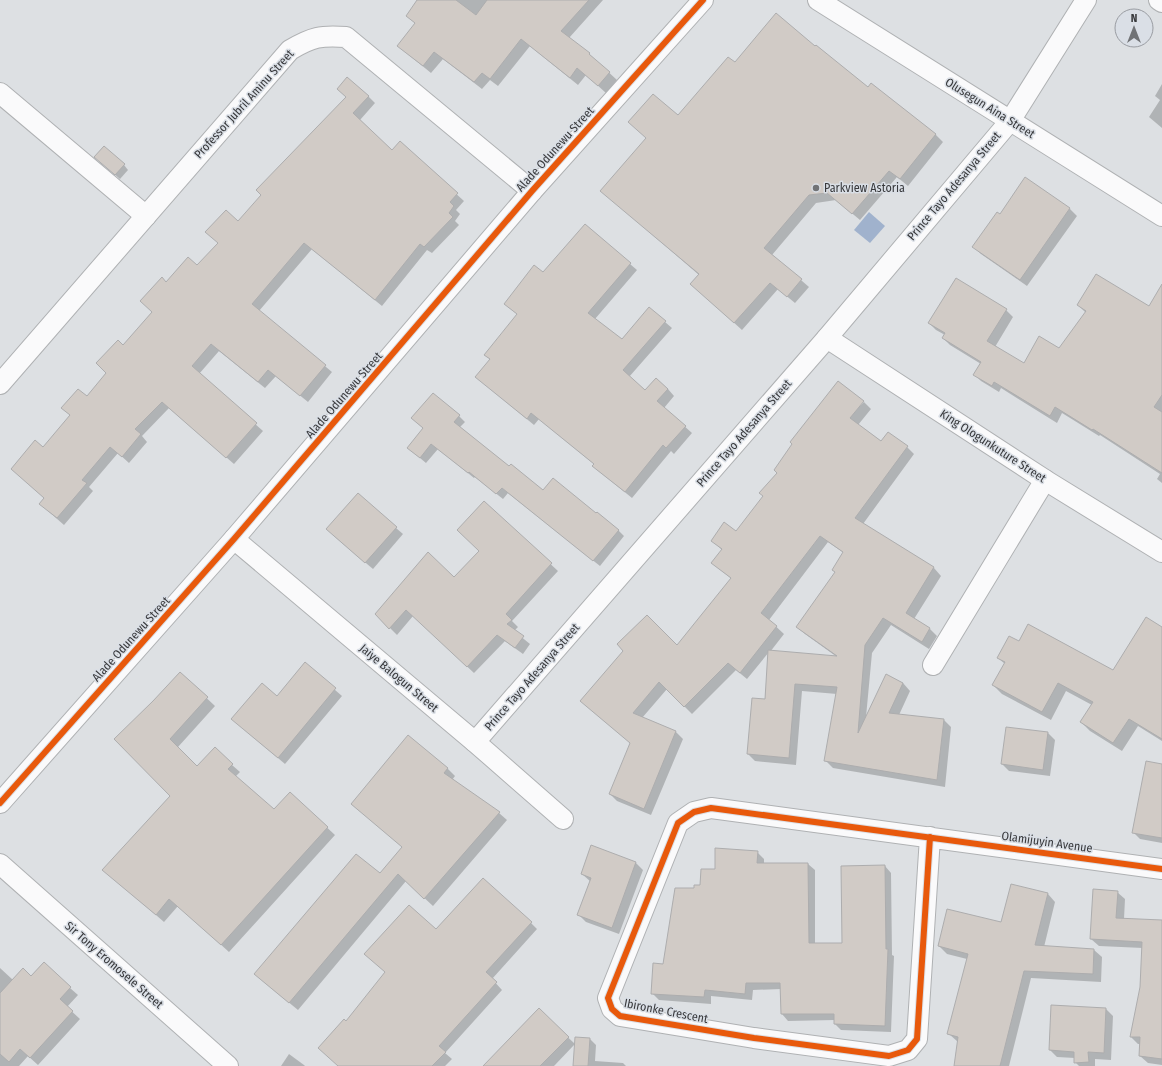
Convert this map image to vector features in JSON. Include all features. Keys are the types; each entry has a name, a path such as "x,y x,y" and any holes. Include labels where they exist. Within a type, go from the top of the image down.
{"street":[{"name":"Alade Odunewu Street","path":"0,803 234,539 532,191 703,0"},
{"name":"Olusegun Aina Street","path":"818,0 1162,216"},
{"name":"Prince Tayo Adesanya Street","path":"475,742 827,338 1010,121 1086,0"},
{"name":"Professor Jubril Aminu Street","path":"0,384 290,50 305,41 325,36 346,37 532,191"},
{"path":"0,93 146,216"},
{"name":"King Ologunkuture Street","path":"827,338 1045,480 1162,552"},
{"path":"933,665 1045,480"},
{"name":"Jaiye Balogun Street","path":"234,539 475,742 563,819"},
{"name":"Ibironke Crescent","path":"711,808 930,837 917,1039 908,1050 889,1056 754,1038 620,1016 612,1009 608,998 678,823 694,812 711,808"},
{"name":"Olamijuyin Avenue","path":"930,837 1162,869"},
{"name":"Sir Tony Eromosele Street","path":"0,864 228,1066"}],"water":[{"path":"869,212 885,226 870,243 854,230"}],"building":[{"path":"417,0 456,0 476,15 487,0 589,0 561,31 590,53 589,54 610,72 598,86 577,68 570,78 521,39 490,79 482,73 474,82 434,52 423,66 397,46 415,23 406,16"},
{"path":"776,13 815,46 816,45 868,87 871,83 936,134 900,179 889,171 852,214 827,193 809,195 764,248 802,279 787,297 770,283 734,323 690,284 699,274 600,191 646,138 628,122 653,94 678,115 728,57 735,62"},
{"path":"347,77 369,96 353,113 392,150 400,141 458,193 450,202 454,206 449,213 453,217 424,247 420,244 375,300 304,243 252,304 326,365 300,396 268,370 258,382 211,344 192,366 257,423 226,458 162,402 135,429 141,434 122,457 110,447 82,480 87,483 57,518 39,504 44,498 11,469 35,440 43,447 70,415 61,408 78,389 87,396 106,373 96,363 118,340 123,345 152,312 140,301 162,277 166,282 188,257 197,265 218,243 205,232 226,210 238,221 261,195 256,190 346,97 337,89"},
{"path":"104,146 125,164 115,175 94,157"},
{"path":"1025,177 1070,208 1020,280 972,247 997,212 1000,214"},
{"path":"585,224 631,263 588,313 622,339 649,307 666,321 623,370 645,390 656,378 668,389 657,401 686,426 666,448 663,445 625,492 592,466 594,464 531,413 527,419 475,377 490,359 484,355 517,314 504,304 534,265 543,272"},
{"path":"1096,274 1149,306 1162,284 1162,395 1154,407 1162,412 1162,473 1093,429 1092,430 1055,407 1050,416 994,382 992,386 973,375 981,362 942,338 945,333 928,323 956,278 1007,309 987,341 1024,363 1039,336 1059,348 1086,311 1077,305"},
{"path":"838,381 864,401 850,418 881,441 888,432 908,446 855,518 934,567 906,613 930,628 922,642 883,618 865,645 858,733 886,674 903,683 889,713 944,719 937,780 824,761 837,687 795,684 789,758 747,754 752,698 765,699 768,650 837,656 796,627 835,572 832,570 843,552 820,536 761,613 777,626 740,673 728,663 684,707 659,682 633,713 676,731 644,809 609,794 630,743 580,701 623,651 617,644 647,615 677,645 731,578 711,563 722,549 711,541 724,522 736,531 763,496 759,493 777,473 774,470 792,444 790,442"},
{"path":"433,393 460,415 454,422 509,466 511,464 543,490 553,478 619,530 593,561 502,488 496,494 431,444 420,458 407,448 423,428 411,418"},
{"path":"358,493 397,527 365,563 326,529"},
{"path":"484,501 552,563 506,614 512,620 507,624 524,636 515,648 497,635 467,667 406,610 389,629 375,614 428,552 454,577 479,551 457,530"},
{"path":"1146,617 1162,627 1162,739 1129,719 1113,743 1080,722 1093,702 1058,683 1042,712 992,685 1005,662 997,658 1009,636 1019,641 1028,624 1113,670"},
{"path":"305,662 336,688 278,758 231,719 262,683 277,696"},
{"path":"180,672 208,697 170,739 197,766 215,747 233,764 228,769 274,809 290,792 328,827 221,945 169,899 156,915 102,870 170,796 114,739"},
{"path":"1006,727 1048,732 1043,770 1001,764"},
{"path":"408,735 448,768 444,773 500,812 424,899 398,874 289,1003 254,974 356,854 380,873 402,847 351,804"},
{"path":"1146,761 1162,764 1162,838 1132,833"},
{"path":"591,845 636,862 612,928 577,915 591,878 581,874"},
{"path":"715,848 758,851 757,863 808,863 809,943 842,943 841,866 885,865 886,949 888,949 885,1026 834,1024 834,1014 781,1014 780,983 746,983 745,994 705,990 704,997 651,994 653,963 663,964 675,888 694,888 694,885 700,885 701,869 715,869"},
{"path":"483,878 532,922 486,972 497,982 439,1046 446,1052 432,1066 338,1066 318,1048 344,1019 346,1021 385,972 364,954 409,905 436,929"},
{"path":"1011,884 1048,893 1035,945 1094,949 1093,974 1024,971 1000,1066 954,1066 958,1037 947,1034 968,954 938,946 947,909 1001,922"},
{"path":"1093,889 1118,891 1116,918 1162,920 1162,1059 1139,1056 1140,1037 1130,1037 1140,987 1142,942 1090,939"},
{"path":"44,962 71,987 60,999 73,1011 30,1058 20,1049 9,1062 0,1054 0,993 23,968 31,976"},
{"path":"1051,1005 1106,1008 1104,1053 1088,1052 1089,1062 1074,1063 1074,1052 1049,1050"},
{"path":"539,1008 569,1037 540,1066 483,1066"},
{"path":"575,1037 590,1038 588,1066 573,1066"}],"cycle path":[{"path":"0,803 234,539 532,191 703,0"},
{"path":"930,837 917,1039 908,1050 889,1056 754,1038 620,1016 612,1009 608,998 678,823 694,812 711,808 1162,869"}],"place":[{"name":"Parkview Astoria","path":"816,188"}]}
